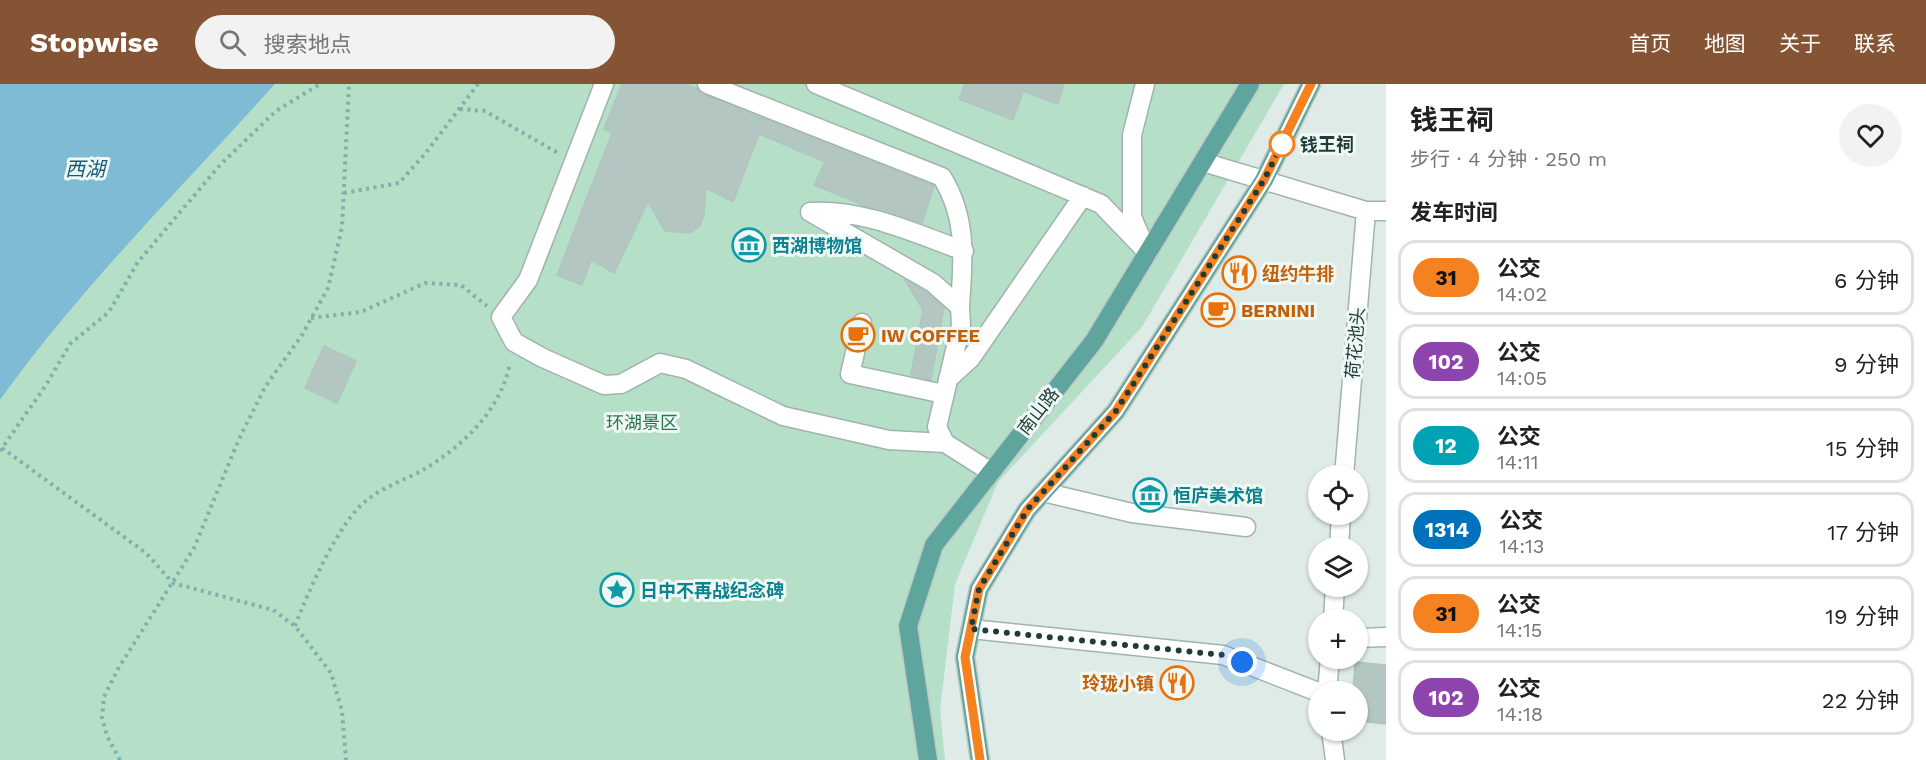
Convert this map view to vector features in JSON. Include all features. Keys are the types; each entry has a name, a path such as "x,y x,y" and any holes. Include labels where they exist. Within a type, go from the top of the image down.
{"main road":[{"name":"南山路","path":"928,760 908,626 934,545 1094,341 1250,84"},
{"path":"980,760 965,657 979,589 1027,510 1116,411 1264,180 1311,84"}],"lane":[{"path":"604,84 528,280 501,317 514,342 543,358 604,385 621,384 660,363 686,369 783,416 889,440 945,443 991,472"},
{"path":"707,84 942,177 950,191 959,217 964,251 961,326 937,427 945,443"},
{"path":"816,84 1101,204 1148,253"},
{"path":"1145,84 1132,135 1132,217 1148,253"},
{"path":"1203,162 1366,211 1386,211"},
{"path":"946,387 971,358 1083,196"},
{"path":"960,307 933,283 810,212 836,211 872,219 964,251"},
{"name":"荷花池头","path":"1345,465 1366,211"},
{"path":"862,323 850,374 946,387"},
{"path":"1044,492 1132,513 1246,527"},
{"path":"971,629 1223,655 1308,688"},
{"path":"1368,638 1386,637"},
{"path":"1332,741 1335,760"}],"path":[{"path":"320,84 276,111 220,165 138,262 109,312 70,344 46,385 1,449 146,553 173,583 273,610 295,626 331,673 342,711 346,760"},
{"path":"120,760 104,727 102,718 104,697 118,669 194,548 239,439 265,387 328,288 342,227 349,84"},
{"path":"344,193 399,183 425,154 478,84"},
{"path":"459,109 484,111 574,161"},
{"path":"311,318 361,312 425,283 461,285 501,317"},
{"path":"295,626 309,589 347,520 367,499 424,469 470,436 506,382 514,342"}],"green space":[{"name":"环湖景区","path":"0,84 1284,84 1142,327 998,482 955,584 940,710 945,760 0,760"}],"water":[{"name":"西湖","path":"0,84 275,84 98,278 31,358 0,400"}],"building":[{"path":"622,84 686,84 703,94 934,186 922,223 868,207 814,185 825,162 759,134 733,202 706,188 704,216 699,227 690,233 665,231 648,202 614,273 591,260 582,285 557,275 612,133 604,129"},
{"path":"965,84 1064,84 1058,104 1023,91 1013,120 959,99"},
{"path":"905,280 926,292 944,307 931,380 911,375 923,310"},
{"path":"324,346 356,361 337,403 305,388"},
{"path":"1368,663 1386,665 1386,724 1368,722 1368,681 1354,681 1355,669 1368,669"}],"bus line":[{"name":"31","path":"980,760 965,657 979,589 1027,510 1116,411 1264,180 1311,84"}],"place":[{"name":"钱王祠","path":"1282,144"},
{"name":"西湖博物馆","path":"749,245"},
{"name":"纽约牛排","path":"1239,273"},
{"name":"BERNINI","path":"1218,310"},
{"name":"IW COFFEE","path":"858,335"},
{"name":"恒庐美术馆","path":"1150,495"},
{"name":"日中不再战纪念碑","path":"617,590"},
{"name":"玲珑小镇","path":"1177,683"}],"route":[{"path":"1242,662 1223,655 971,629 979,589 1027,510 1116,411 1264,180 1282,144"}]}
